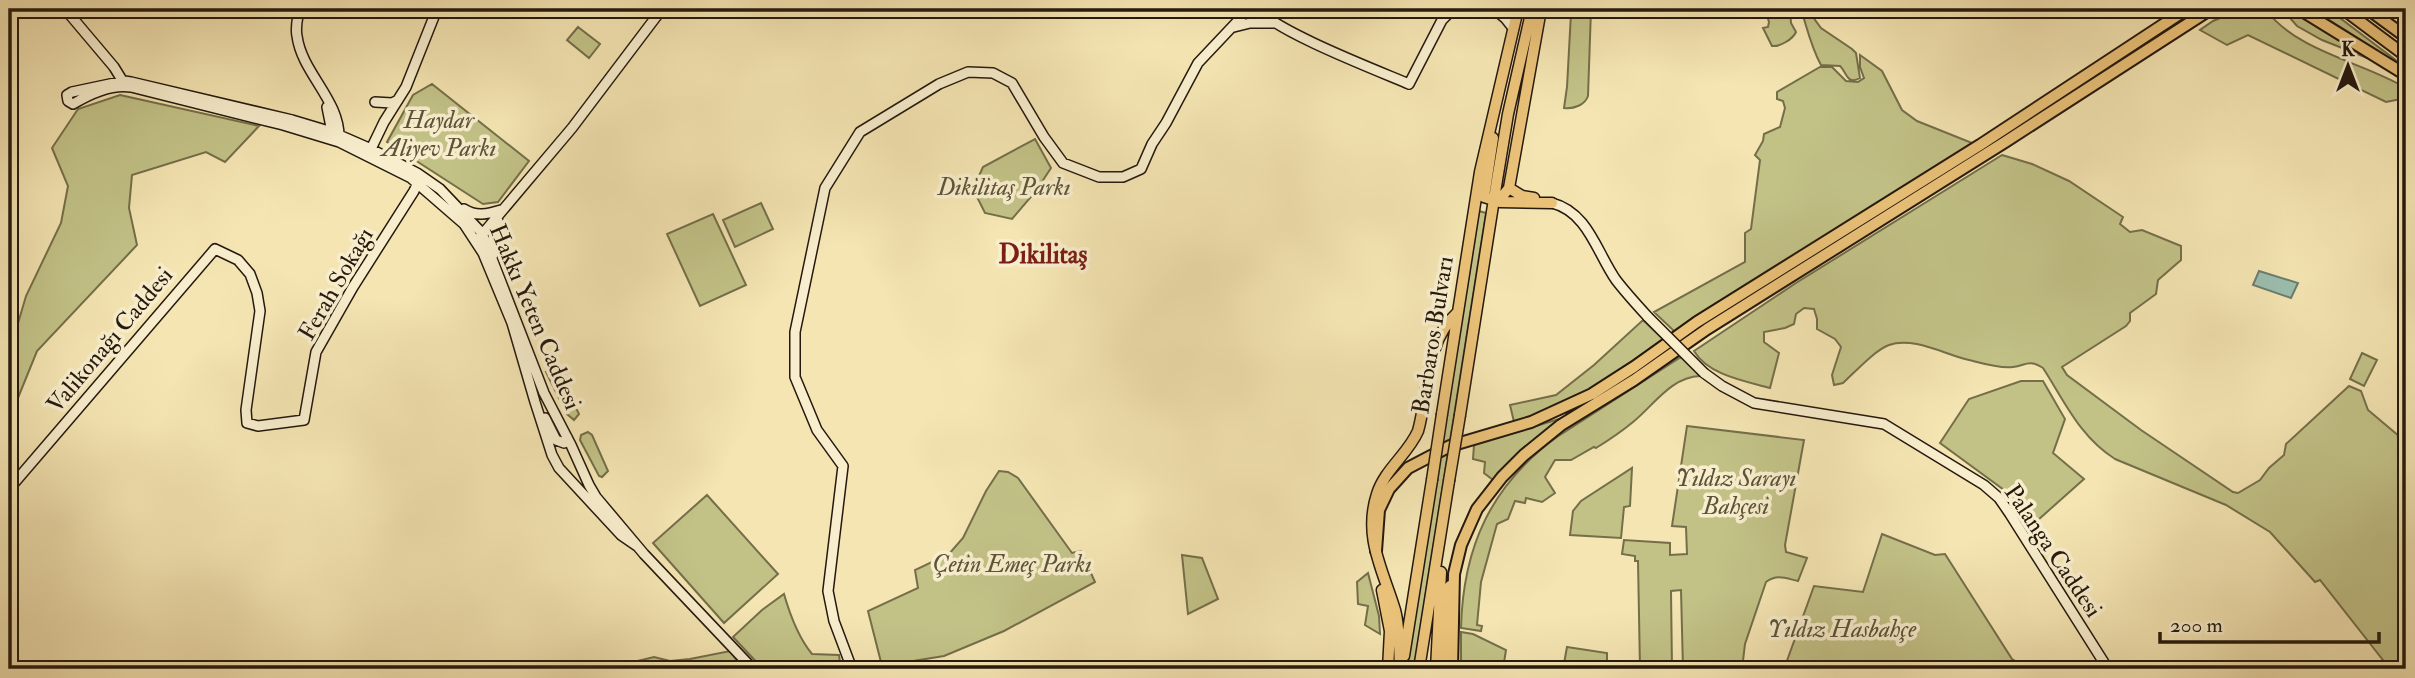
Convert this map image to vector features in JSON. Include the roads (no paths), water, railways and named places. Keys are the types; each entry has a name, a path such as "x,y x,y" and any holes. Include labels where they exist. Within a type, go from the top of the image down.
{"highway":[{"path":"1451,669 1454,574 1461,545 1477,509 1502,477 1534,447 1561,425 1634,380 1980,145 2187,9"},
{"path":"1376,551 1378,517 1383,500 1408,468 1450,446 1531,422 1592,394 1696,322 1880,214 2125,65 2211,9"},
{"path":"2299,9 2406,75"},
{"path":"2343,9 2406,56"},
{"path":"2368,9 2406,37"}],"main road":[{"path":"1518,11 1531,9"},
{"name":"Barbaros Bulvarı","path":"1419,669 1493,200 1531,9"},
{"path":"1493,200 1501,198 1509,188 1541,9"},
{"name":"Barbaros Bulvarı","path":"1401,669 1475,203 1518,11"},
{"path":"1508,51 1524,48 1531,58"},
{"path":"1490,127 1493,143 1484,197 1493,200 1552,203"},
{"path":"1509,188 1522,196 1552,203"},
{"path":"1401,669 1397,621 1371,533 1371,516 1385,475 1413,441 1422,417 1434,352 1443,329 1457,313"},
{"path":"1436,669 1441,559 1439,545"},
{"path":"1380,566 1380,579 1390,621 1388,669"},
{"path":"1443,669 1448,598 1454,574"}],"street":[{"path":"65,9 124,84"},
{"path":"299,9 296,33 298,41 315,77 337,137"},
{"path":"371,149 406,87 437,9"},
{"path":"478,244 482,233 572,128 662,9"},
{"path":"852,669 834,621 828,590 844,466 817,430 795,377 795,332 825,188 838,166 860,132 920,94 968,72 993,73 1012,83 1063,163 1099,177 1123,177 1141,169 1152,144 1167,123 1198,63 1250,9"},
{"path":"1259,9 1275,23 1409,84 1444,9"},
{"path":"1441,20 1453,9"},
{"path":"1495,9 1518,11"},
{"path":"1495,9 1513,29"},
{"path":"1232,27 1250,23 1275,23"},
{"name":"Hakkı Yeten Caddesi","path":"76,95 124,84 292,120 371,149 456,204 482,233 544,393 596,497 637,546 753,669"},
{"path":"384,122 374,102 392,103 398,100"},
{"name":"Hakkı Yeten Caddesi","path":"337,137 419,180 464,224 478,244 512,323 552,455 559,468 621,535 637,546"},
{"name":"Ferah Sokağı","path":"215,248 238,260 250,274 260,311 246,410 247,423 258,426 304,420 316,352 419,180"},
{"name":"Palanga Caddesi","path":"1552,203 1566,208 1583,223 1615,278 1648,317 1704,373 1722,386 1754,403 1884,424 1984,485 1999,498 2010,514 2108,669"},
{"path":"456,204 470,213 481,215 502,209"},
{"path":"492,258 495,228 502,209"},
{"name":"Valikonağı Caddesi","path":"9,489 215,248"},
{"path":"535,402 543,412 555,440 564,443 567,437"},
{"path":"559,468 568,458 575,457 582,476 589,485"}],"district":[{"name":"Dikilitaş","path":"1043,255"}],"park label":[{"name":"Haydar Aliyev Parkı","path":"439,134"},
{"name":"Dikilitaş Parkı","path":"1004,187"},
{"name":"Yıldız Sarayı Bahçesi","path":"1736,492"},
{"name":"Çetin Emeç Parkı","path":"1012,564"},
{"name":"Yıldız Hasbahçe","path":"1842,629"}]}
